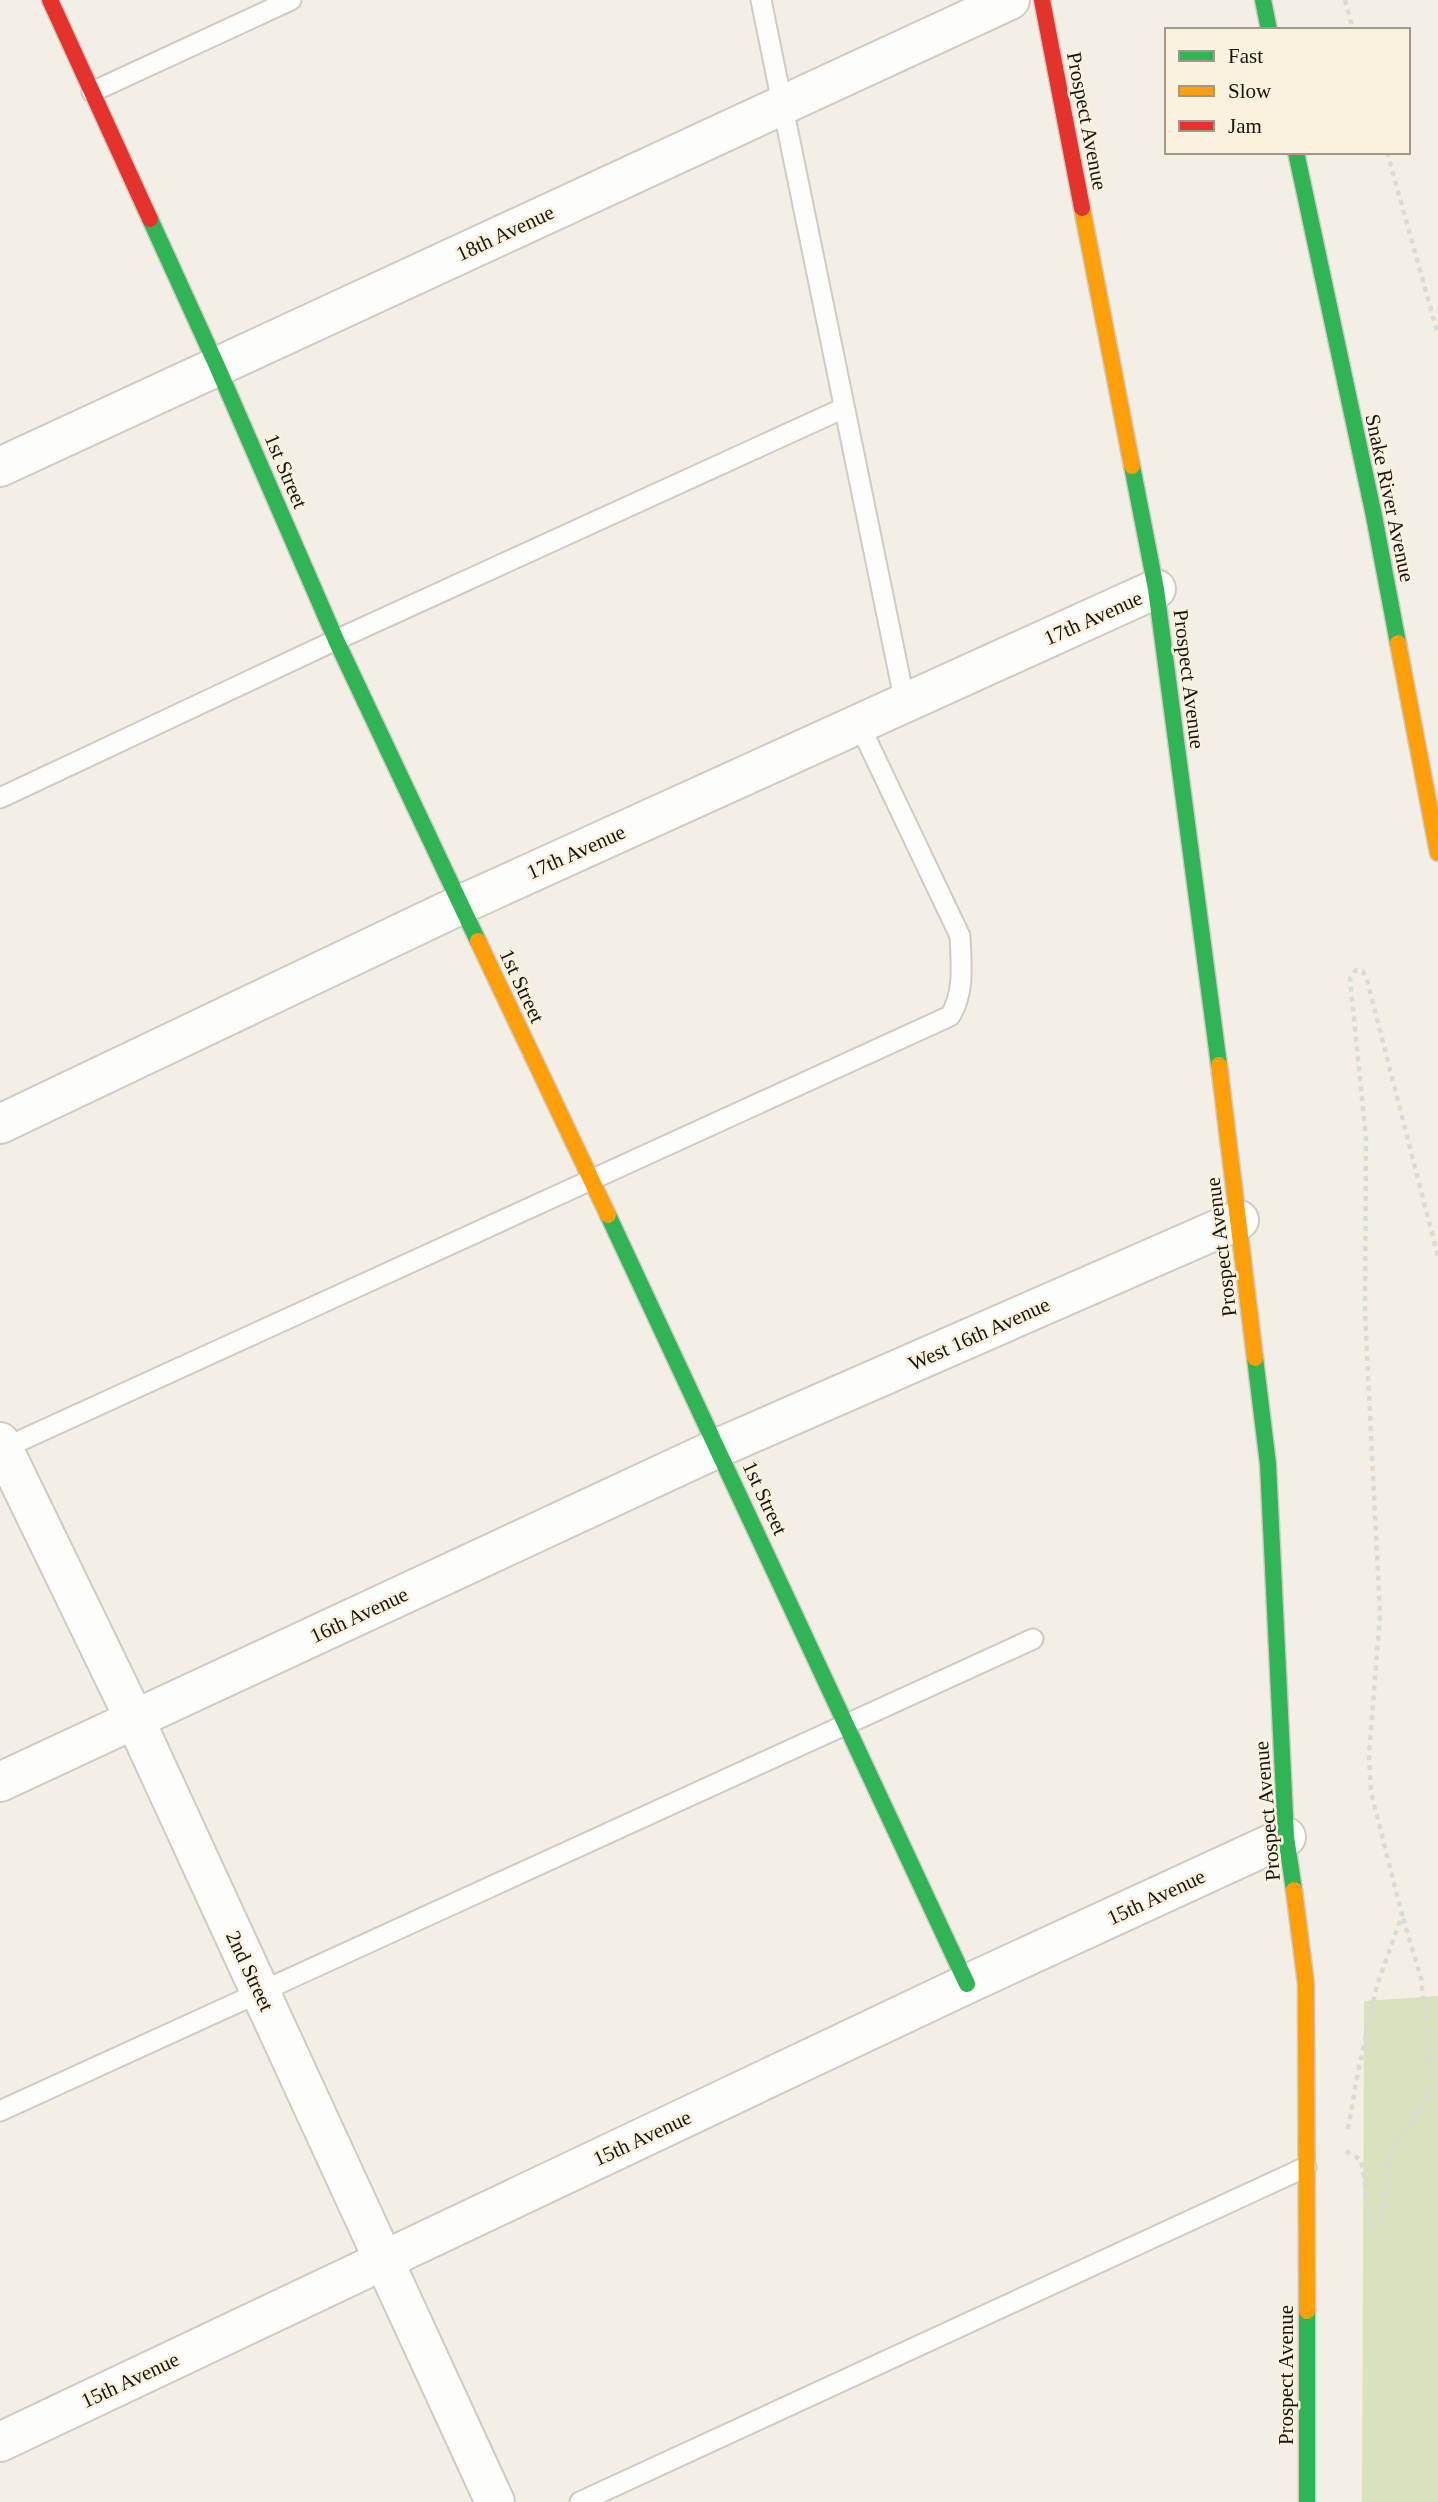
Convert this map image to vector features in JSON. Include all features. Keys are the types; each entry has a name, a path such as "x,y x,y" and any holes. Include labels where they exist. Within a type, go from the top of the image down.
{"street":[{"name":"1st Street","path":"50,0 217,366 336,640 718,1448 967,1984"},
{"name":"18th Avenue","path":"0,467 1010,0"},
{"name":"Prospect Avenue","path":"1042,0 1156,589 1239,1220 1268,1464 1286,1837 1306,1984 1306,2167 1299,2498"},
{"path":"1263,0 1269,28"},
{"name":"Snake River Avenue","path":"1296,154 1374,516 1438,853"},
{"name":"17th Avenue","path":"0,1124 460,905 1156,589"},
{"name":"West 16th Avenue","path":"718,1448 1239,1220"},
{"name":"2nd Street","path":"1,1447 135,1720 495,2502"},
{"name":"16th Avenue","path":"0,1782 718,1448"},
{"name":"15th Avenue","path":"0,2442 967,1984 1286,1837"}],"lane":[{"path":"92,92 291,0"},
{"path":"761,0 905,703"},
{"path":"0,798 336,640 844,408"},
{"path":"1,1447 950,1016 958,1003 960,936 859,724"},
{"path":"0,2111 1033,1639"},
{"path":"580,2502 1306,2167"}],"path":[{"path":"1345,0 1352,28"},
{"path":"1388,154 1438,335"},
{"path":"1345,2150 1361,2160 1373,2225 1381,2224 1392,2144 1406,2131 1432,2085 1422,1978 1402,1915 1371,1792 1369,1755 1380,1615 1365,1313 1366,1138 1350,979 1356,970 1363,971 1367,980 1438,1257"},
{"path":"1347,2137 1377,1985 1402,1915"}],"green space":[{"path":"1438,1996 1438,2502 1362,2502 1364,2001"}],"traffic: fast":[{"path":"1263,0 1269,28"},
{"path":"1296,154 1374,516 1398,643"},
{"path":"150,219 336,640 478,941"},
{"path":"1132,466 1156,589 1219,1065"},
{"path":"608,1215 967,1984"},
{"path":"1255,1358 1268,1464 1286,1837 1294,1890"},
{"path":"1307,2311 1307,2502"}],"traffic: slow":[{"path":"1082,208 1132,466"},
{"path":"1398,643 1438,853"},
{"path":"478,941 608,1215"},
{"path":"1219,1065 1255,1358"},
{"path":"1294,1890 1306,1984 1307,2311"}],"traffic: jam":[{"path":"50,0 150,219"},
{"path":"1042,0 1082,208"}]}
